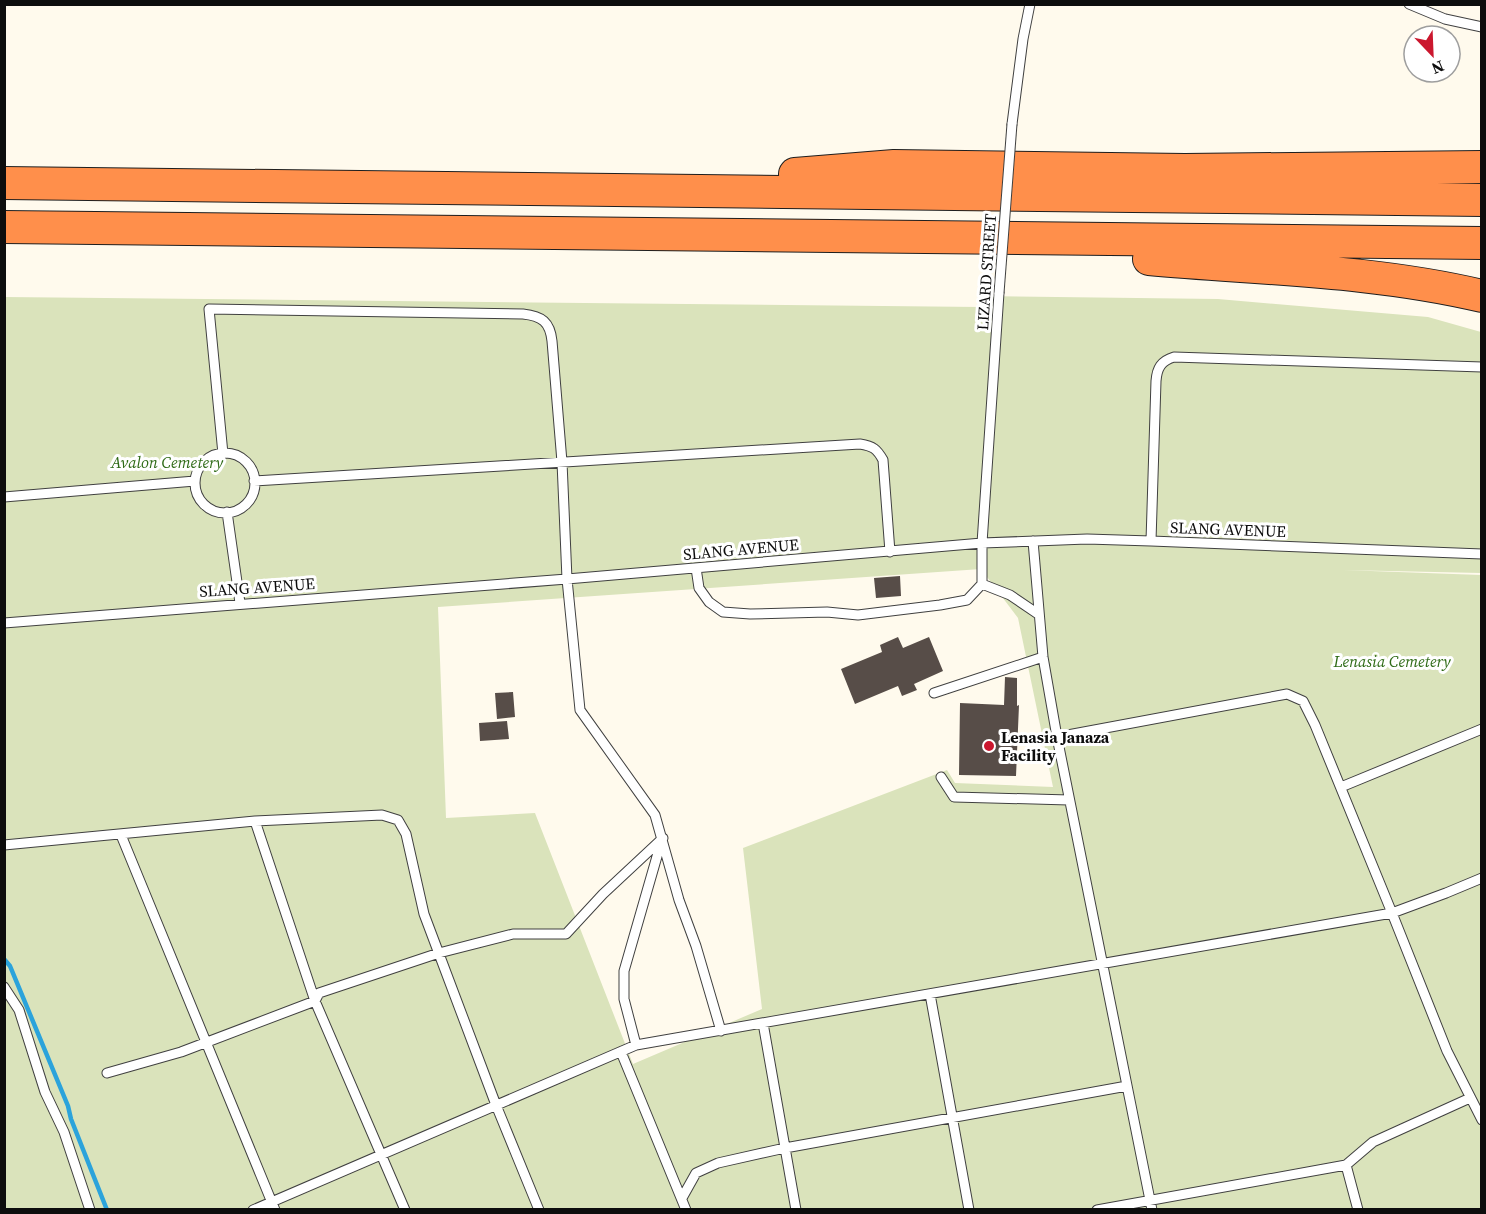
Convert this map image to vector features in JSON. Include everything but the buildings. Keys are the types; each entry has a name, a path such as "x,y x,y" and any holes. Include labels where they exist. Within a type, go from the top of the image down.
{"highway":[{"path":"609,190 894,166 1185,170 1482,167"},
{"path":"4,183 1482,200"},
{"path":"4,227 1482,243"},
{"path":"901,237 1155,260 1321,271 1414,283 1482,296"}],"lane":[{"name":"LIZARD STREET","path":"982,584 982,543 1012,124 1030,4"},
{"path":"1409,4 1445,19 1482,27"},
{"path":"223,454 209,309 511,314 535,315 544,320 550,328 562,462 567,579 580,710 655,815 679,900 696,946 721,1031"},
{"path":"1151,540 1156,381 1159,367 1167,359 1174,357 1482,367"},
{"path":"254,481 835,446 870,446 877,450 883,460 890,552"},
{"path":"223,454 239,457 247,463 254,481 254,490 250,499 243,507 228,513 215,512 206,507 200,500 195,481 197,471 203,463 210,457 223,454"},
{"path":"4,497 195,481"},
{"path":"228,513 240,603"},
{"name":"SLANG AVENUE","path":"4,623 567,579 982,543 1086,539 1151,540 1482,554"},
{"path":"1033,541 1043,657 1057,737 1152,1205"},
{"path":"696,568 699,588 710,602 723,612 750,614 826,612 858,615 967,600 982,584 1010,595 1038,614"},
{"path":"934,693 1043,657"},
{"path":"1057,737 1287,694 1303,701 1341,787 1447,1051 1482,1120"},
{"path":"1341,787 1482,729"},
{"path":"941,777 954,797 1069,800"},
{"path":"4,845 255,821 382,815 398,820 406,834 424,914 496,1105 539,1209"},
{"path":"255,821 315,1001 405,1209"},
{"path":"121,835 273,1205"},
{"path":"106,1073 181,1052 315,1001 319,993 439,953 513,934 566,934 603,894 663,838"},
{"path":"636,1045 624,999 624,971 663,838"},
{"path":"253,1209 273,1205 380,1155 636,1045 1392,913 1482,878"},
{"path":"4,987 19,1010 34,1051 45,1092 64,1132 90,1209"},
{"path":"930,994 969,1209"},
{"path":"763,1023 796,1209"},
{"path":"621,1052 686,1209"},
{"path":"681,1198 696,1173 718,1163 785,1148 1127,1086"},
{"path":"1097,1209 1152,1205 1346,1165 1373,1142 1470,1098"},
{"path":"1346,1165 1358,1209"}],"green space":[{"path":"980,296 1218,299 1428,317 1481,332 1481,573 1343,570 1481,575 1481,1209 5,1210 5,297 980,307","holes":["981,569 1018,618 1053,787 955,783 947,770 743,848 762,1009 633,1064 535,813 446,818 438,607"]}],"waterway":[{"path":"4,959 10,966 68,1106 107,1210"}],"place":[{"name":"Lenasia Janaza Facility","path":"989,746"}],"park label":[{"name":"Avalon Cemetery","path":"167,462"},
{"name":"Lenasia Cemetery","path":"1392,661"}]}
